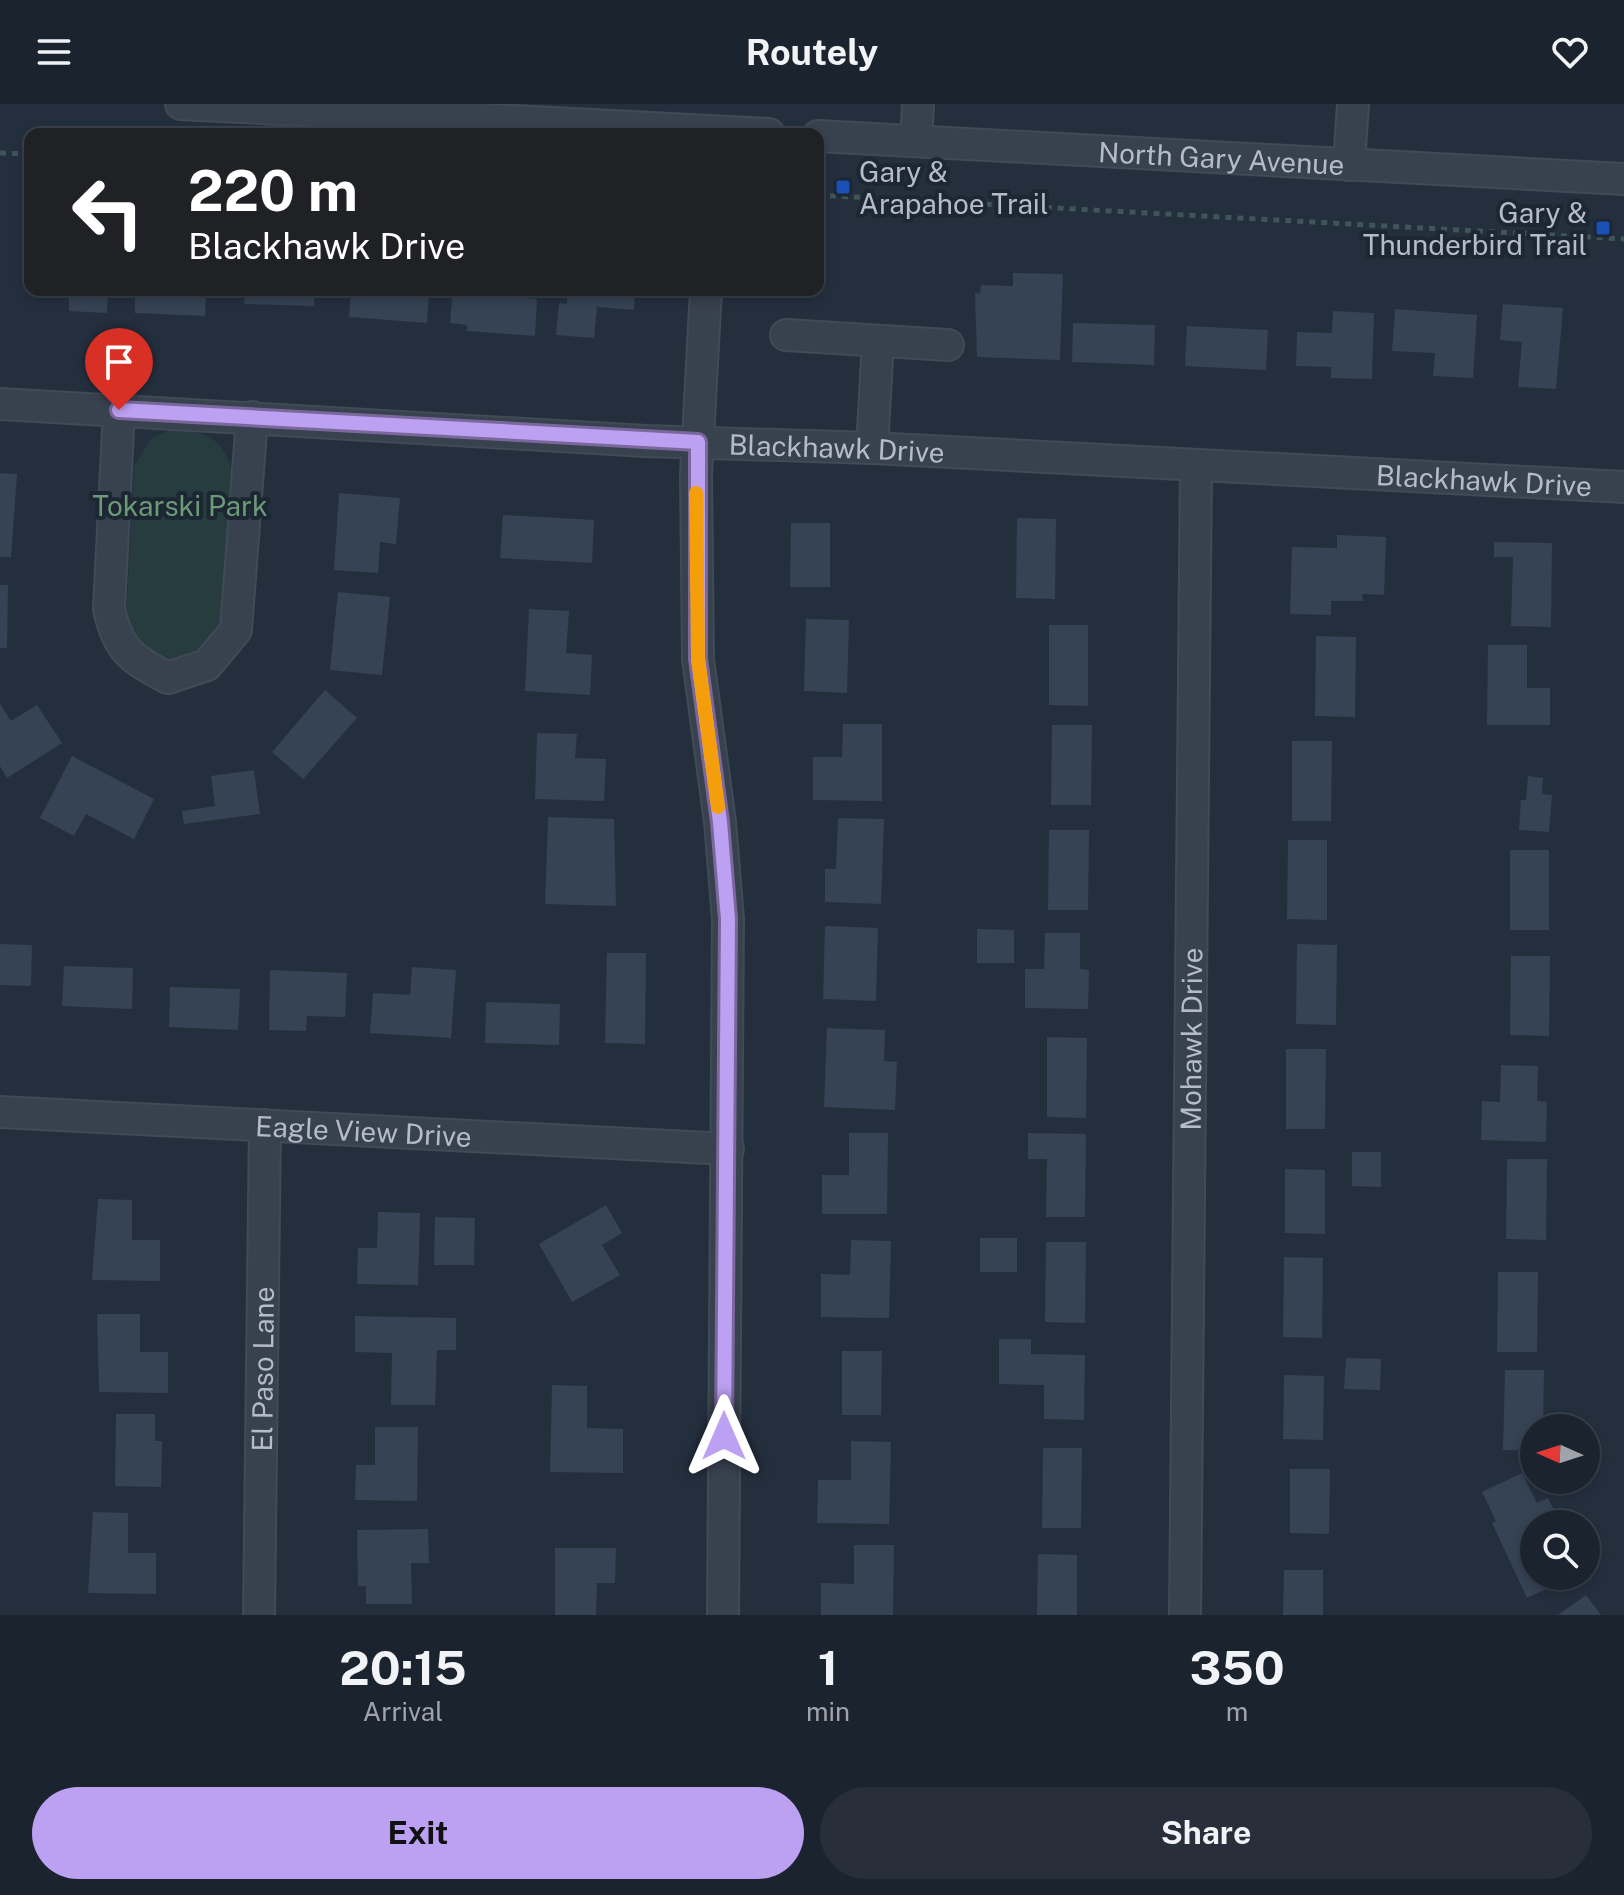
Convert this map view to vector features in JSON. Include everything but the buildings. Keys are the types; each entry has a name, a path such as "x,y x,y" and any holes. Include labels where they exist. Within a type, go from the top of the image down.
{"street":[{"path":"181,104 492,112 661,128"},
{"path":"916,141 918,104"},
{"path":"1349,165 1353,104"},
{"name":"North Gary Avenue","path":"824,136 1624,179"},
{"path":"706,296 698,442 698,659 720,822 728,919 723,1615"},
{"path":"786,335 948,345"},
{"path":"872,448 878,341"},
{"name":"Blackhawk Drive","path":"0,404 1624,487"},
{"path":"119,410 109,609 112,624 131,658 168,678 207,665 236,630 252,417"},
{"name":"Mohawk Drive","path":"1185,1615 1196,465"},
{"name":"Eagle View Drive","path":"0,1112 728,1149"},
{"name":"El Paso Lane","path":"259,1615 265,1125"}],"path":[{"path":"0,153 24,154"},
{"path":"824,195 1624,239"}],"green space":[{"name":"Tokarski Park","path":"187,430 203,435 220,446 231,468 222,622 206,650 169,662 142,652 126,621 134,466 152,438 168,431"}],"slow traffic":[{"path":"696,493 698,659 718,807"}],"place":[{"name":"Gary & Arapahoe Trail","path":"843,187"},
{"name":"Gary & Thunderbird Trail","path":"1603,228"}],"route":[{"path":"119,410 698,442 698,659 720,822 728,919 724,1436"}]}
